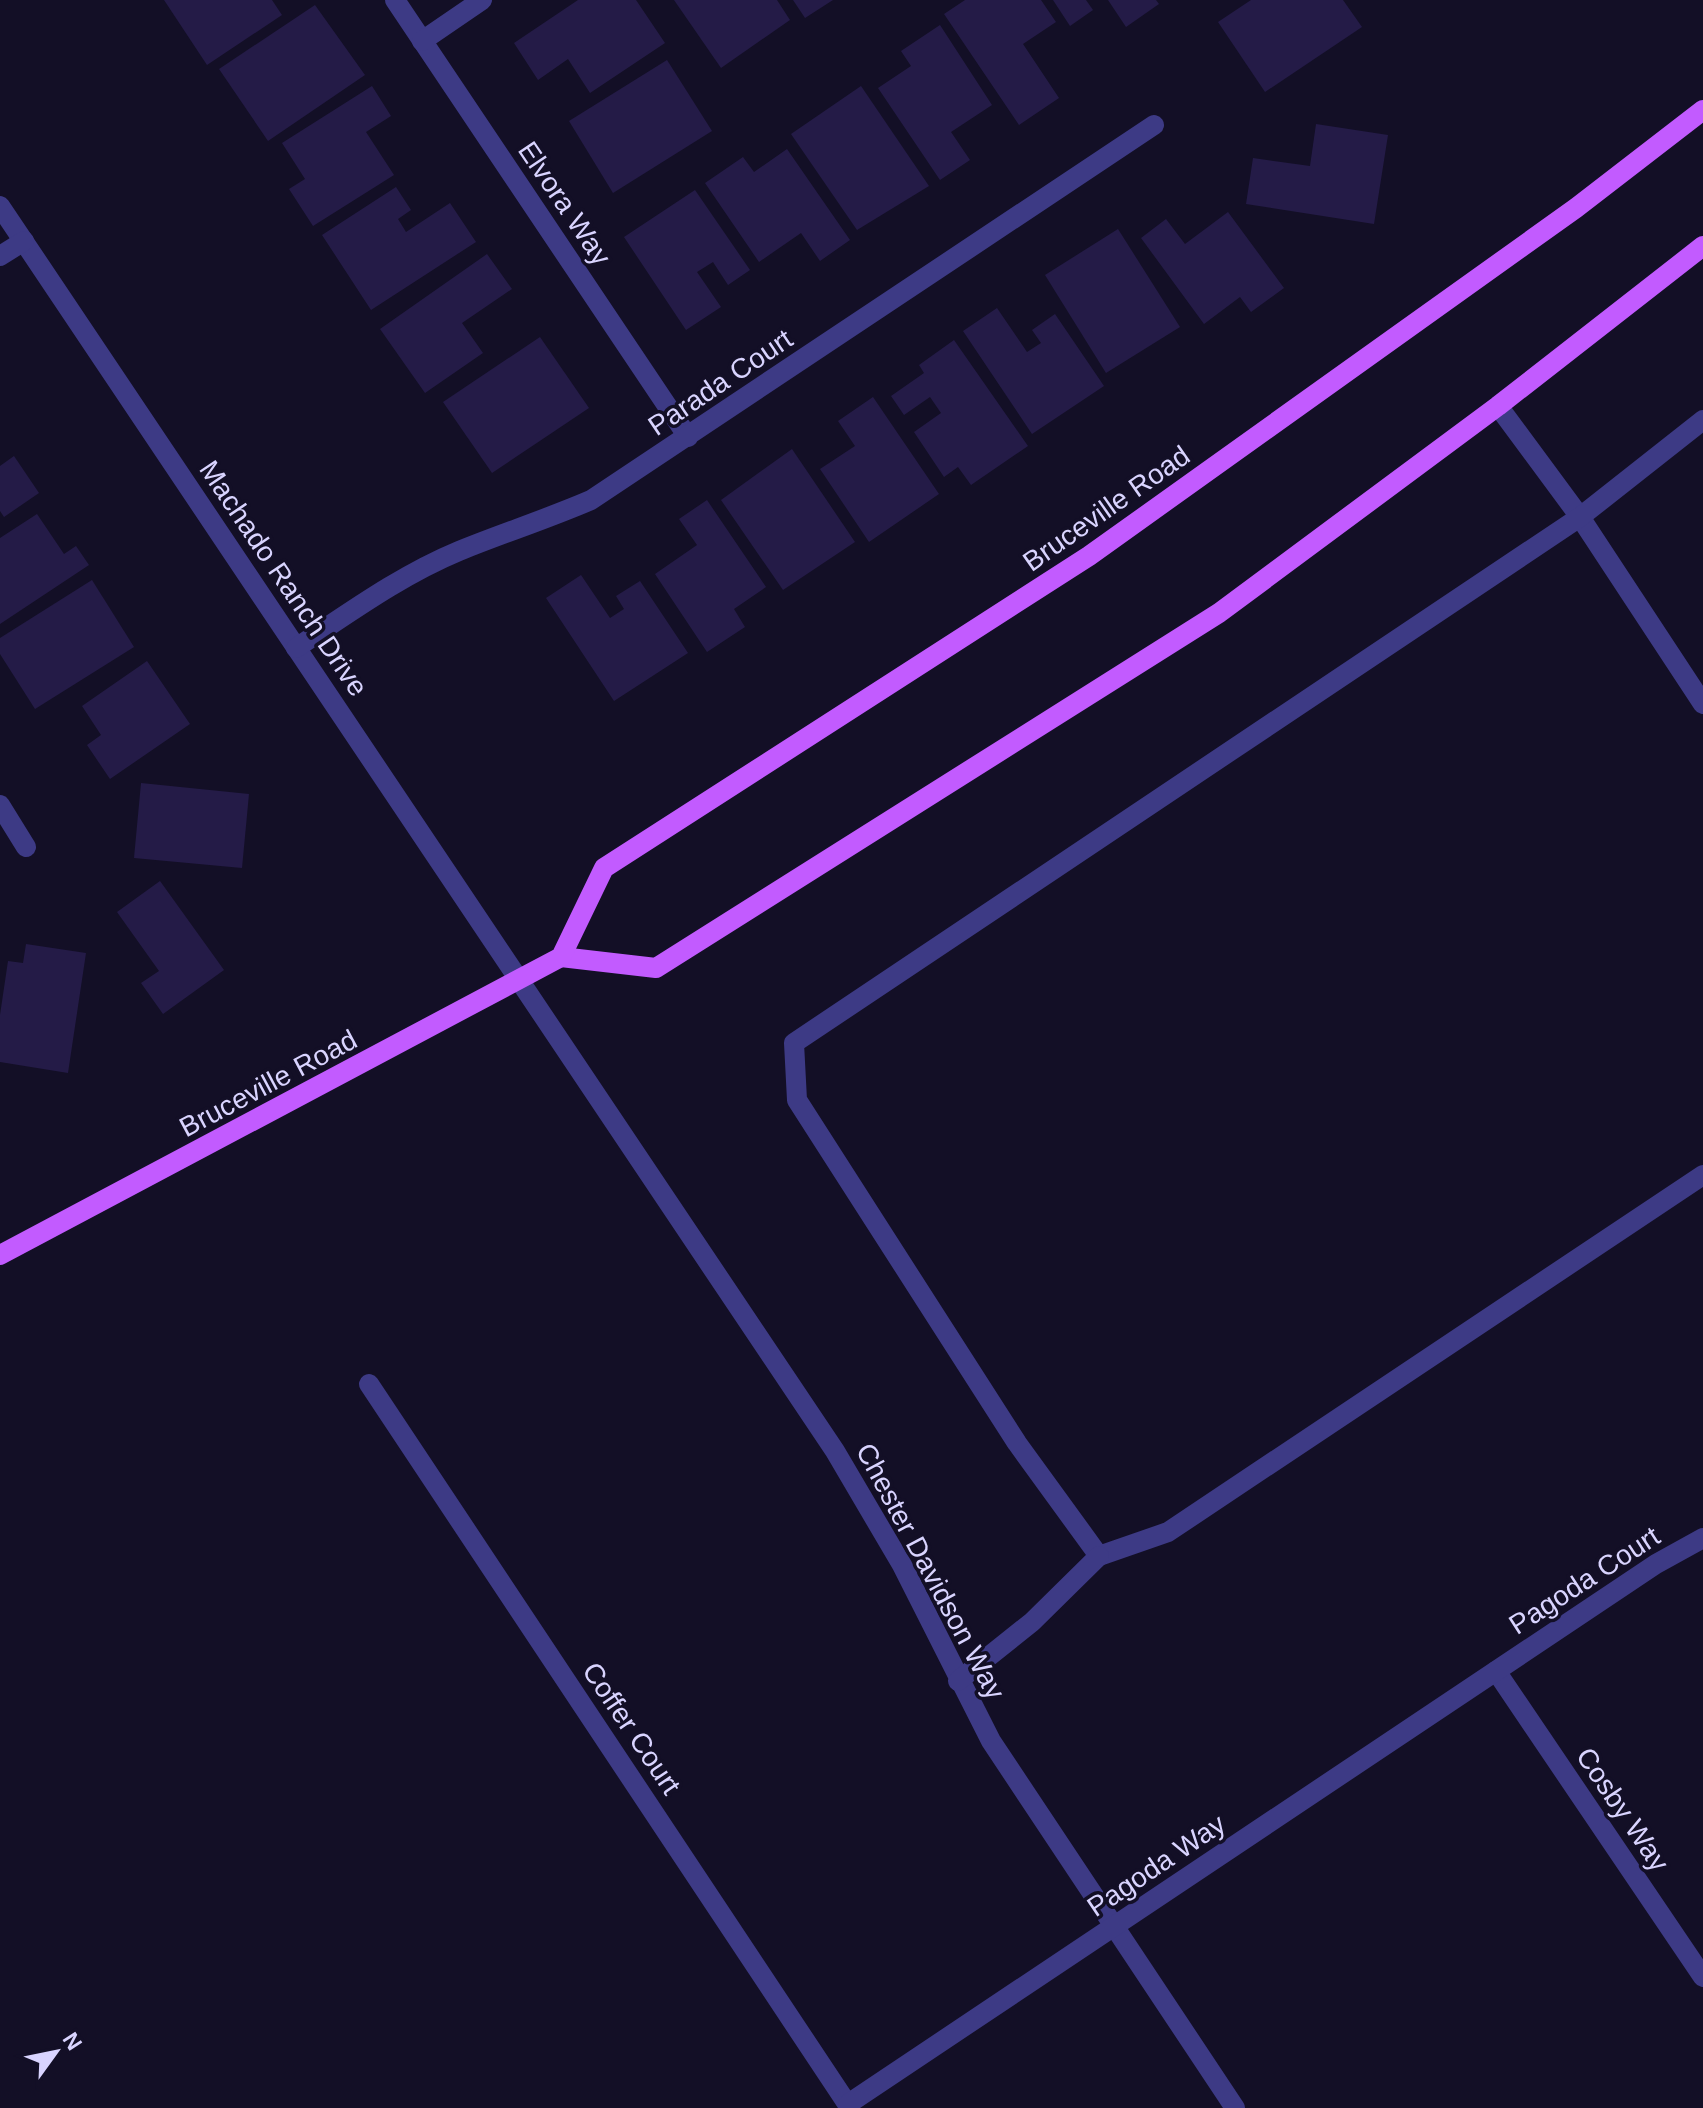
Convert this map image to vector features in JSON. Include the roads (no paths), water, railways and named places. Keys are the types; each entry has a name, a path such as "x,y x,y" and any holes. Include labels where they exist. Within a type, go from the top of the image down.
{"main road":[{"name":"Bruceville Road","path":"0,1255 520,982 561,957 604,868 1089,556 1576,208 1703,110"},
{"path":"561,957 656,968 1219,613 1498,406 1703,246"}],"street":[{"name":"Elvora Way","path":"395,0 688,437"},
{"path":"422,41 482,0"},
{"name":"Parada Court","path":"296,648 387,587 458,551 530,527 591,500 1154,125"},
{"name":"Machado Ranch Drive","path":"0,206 520,982"},
{"path":"0,256 24,241"},
{"path":"1498,406 1580,517 1703,704"},
{"path":"1099,1556 1017,1443 797,1100 794,1043 1580,517 1703,420"},
{"path":"0,805 26,847"},
{"name":"Chester Davidson Way","path":"520,982 835,1451 902,1565 991,1741 1235,2108"},
{"path":"958,1681 1032,1622 1099,1556 1168,1532 1703,1175"},
{"name":"Coffer Court","path":"369,1384 849,2106"},
{"name":"Pagoda Court","path":"1496,1671 1656,1564 1703,1538"},
{"name":"Pagoda Way","path":"849,2106 1496,1671"},
{"name":"Cosby Way","path":"1496,1671 1703,1977"}]}
